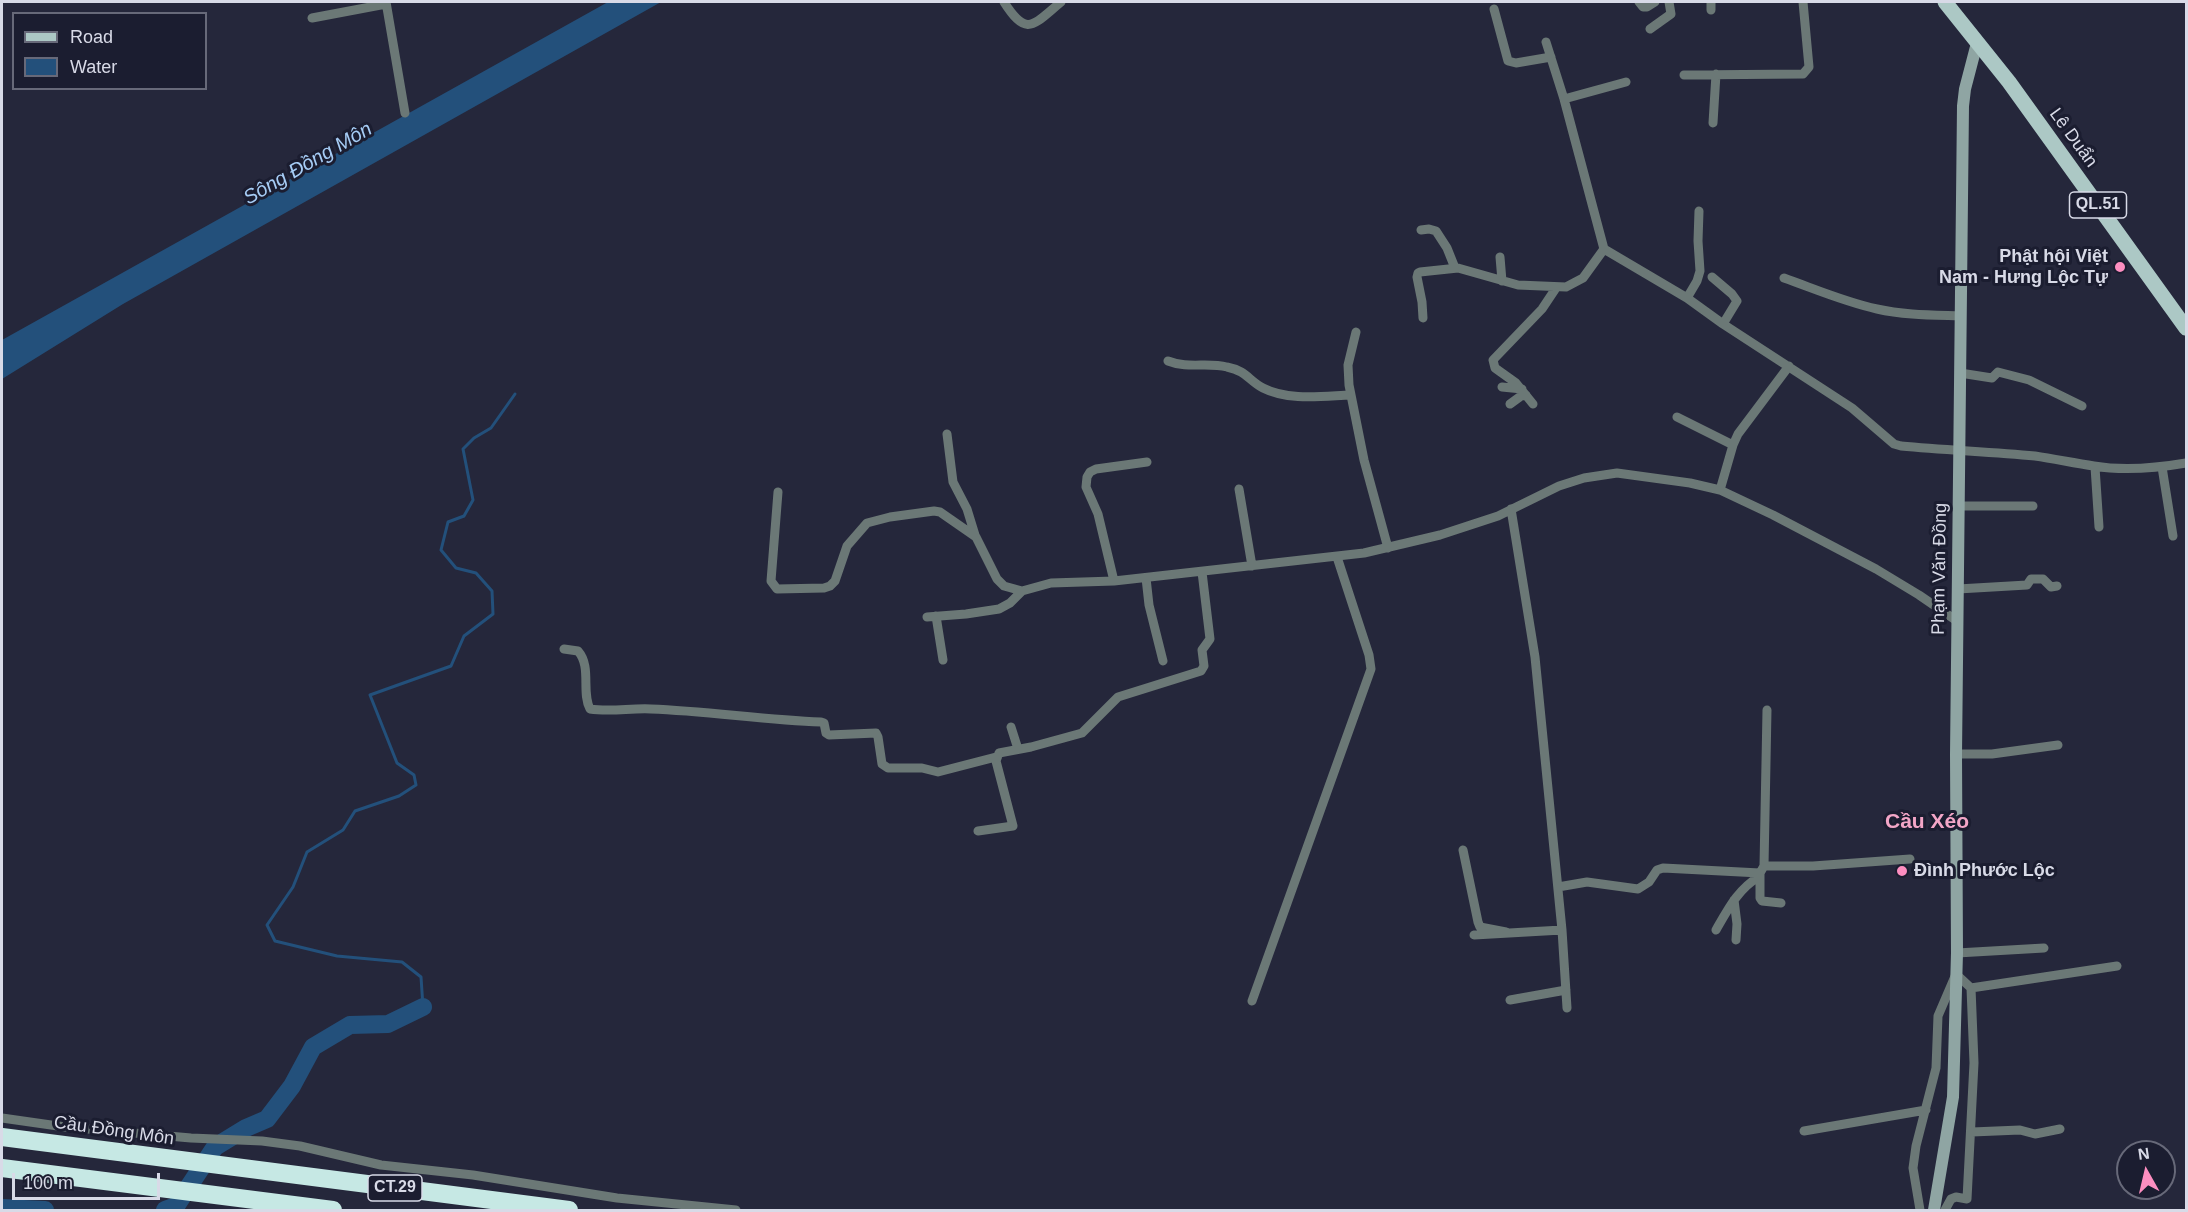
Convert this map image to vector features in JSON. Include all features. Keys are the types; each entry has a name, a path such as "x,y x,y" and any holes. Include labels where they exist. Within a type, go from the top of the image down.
{"highway":[{"name":"Cầu Đồng Môn","path":"2,1137 569,1210"},
{"path":"2,1168 333,1210"}],"main road":[{"name":"Lê Duẩn","path":"1945,2 2008,82 2187,328"},
{"name":"Phạm Văn Đồng","path":"1934,1210 1953,1096 1957,953 1956,754 1963,106 1977,43"}],"street":[{"path":"1004,2 1014,18 1023,25 1037,20 1061,2"},
{"path":"1639,2 1647,8 1655,2"},
{"path":"1650,29 1671,14 1668,2"},
{"path":"1684,75 1796,76 1803,74 1809,67 1803,2"},
{"path":"312,18 386,3 405,113"},
{"path":"1494,9 1508,61 1516,63 1551,57"},
{"path":"1546,42 1564,99 1604,249 1687,298 1852,408 1894,444 2070,460 2095,466 2125,468 2162,467 2187,463"},
{"path":"1713,123 1716,74"},
{"path":"1564,99 1626,82"},
{"path":"1687,298 1700,271 1699,211"},
{"path":"1421,230 1436,231 1444,242 1455,268"},
{"path":"1423,318 1418,273 1455,268 1528,287 1556,288 1574,284 1583,278 1604,249"},
{"path":"1500,257 1502,281"},
{"path":"1712,277 1737,301 1723,324"},
{"path":"1784,278 1844,300 1877,309 1912,315 1960,316"},
{"path":"1533,404 1524,392 1500,373 1493,365 1493,360 1542,309 1556,288"},
{"path":"1356,332 1348,365 1351,395 1364,460 1388,548"},
{"path":"1168,362 1186,366 1208,364 1239,370 1265,389 1279,393 1304,396 1351,395"},
{"path":"1720,490 1738,434 1789,366"},
{"path":"1960,373 1992,378 1998,372 2029,380 2082,406"},
{"path":"1502,387 1524,392"},
{"path":"1510,404 1524,392"},
{"path":"1677,417 1733,445"},
{"path":"947,434 953,482 967,509 976,537 997,579 1004,586 1022,591"},
{"path":"1114,581 1098,514 1088,494 1086,477 1090,472 1096,470 1147,462"},
{"path":"2095,466 2098,527"},
{"path":"2162,467 2173,536"},
{"path":"943,660 932,617 999,609 1010,603 1022,591 1051,583 1146,578 1337,557 1388,548 1440,535 1511,510 1560,486 1584,478 1617,473 1690,483 1720,490 1773,514 1876,569 1957,621"},
{"path":"1239,489 1251,566"},
{"path":"778,492 771,581 774,588 779,590 830,586 835,580 847,546 867,523 876,520 940,512 976,537"},
{"path":"1958,506 2033,506"},
{"path":"1511,510 1535,657 1562,930 1567,1008"},
{"path":"1252,1001 1371,669 1370,655 1337,557"},
{"path":"564,649 578,651 582,656 590,709 650,709 821,722 824,723 828,735 876,733 882,764 885,767 926,769 938,772 996,758 999,753 1082,733 1118,698 1201,671 1204,666 1202,650 1210,639 1202,572"},
{"path":"1146,578 1154,628 1163,661"},
{"path":"1958,589 2027,585 2031,579 2043,579 2050,587 2057,586"},
{"path":"1767,710 1760,898 1762,901 1780,903"},
{"path":"1011,727 1018,749"},
{"path":"1956,754 1992,754 2058,745"},
{"path":"978,831 1013,826 996,758"},
{"path":"1463,850 1480,927 1506,932"},
{"path":"1558,887 1587,882 1638,889 1645,887 1657,870 1662,868 1761,872 1910,859"},
{"path":"1716,930 1734,900 1761,872"},
{"path":"1734,900 1736,940"},
{"path":"1474,935 1562,930"},
{"path":"1957,953 2044,948"},
{"path":"1971,988 2117,966"},
{"path":"1920,1210 1913,1168 1916,1146 1936,1068 1938,1016 1956,974 1971,988 1974,1063 1972,1132 1966,1199 1956,1197 1951,1199 1945,1210"},
{"path":"1510,1000 1566,990"},
{"path":"1804,1131 1926,1110"},
{"path":"2,1119 191,1138 262,1141 300,1146 381,1165 472,1175 617,1198 736,1210"},
{"path":"1972,1132 2012,1130 2036,1134 2060,1130"}],"water":[{"name":"Sông Đồng Môn","path":"608,2 661,2 123,304 2,379 2,340"}],"waterway":[{"path":"423,1007 421,977 402,962 337,956 275,941 267,925 293,887 307,852 343,830 355,811 399,796 416,785 414,775 397,763 370,695 451,666 464,636 493,614 492,591 476,573 456,568 441,550 448,522 464,516 473,500 463,449 474,438 491,428 515,394"},
{"path":"165,1210 176,1206 215,1147 246,1128 267,1119 292,1086 313,1047 350,1025 388,1024 423,1007"},
{"path":"2,1208 45,1210"}],"place":[{"name":"Phật hội Việt Nam - Hưng Lộc Tự","path":"2120,267"},
{"name":"Đình Phước Lộc","path":"1902,871"}],"district":[{"name":"Cầu Xéo","path":"1927,822"}]}
